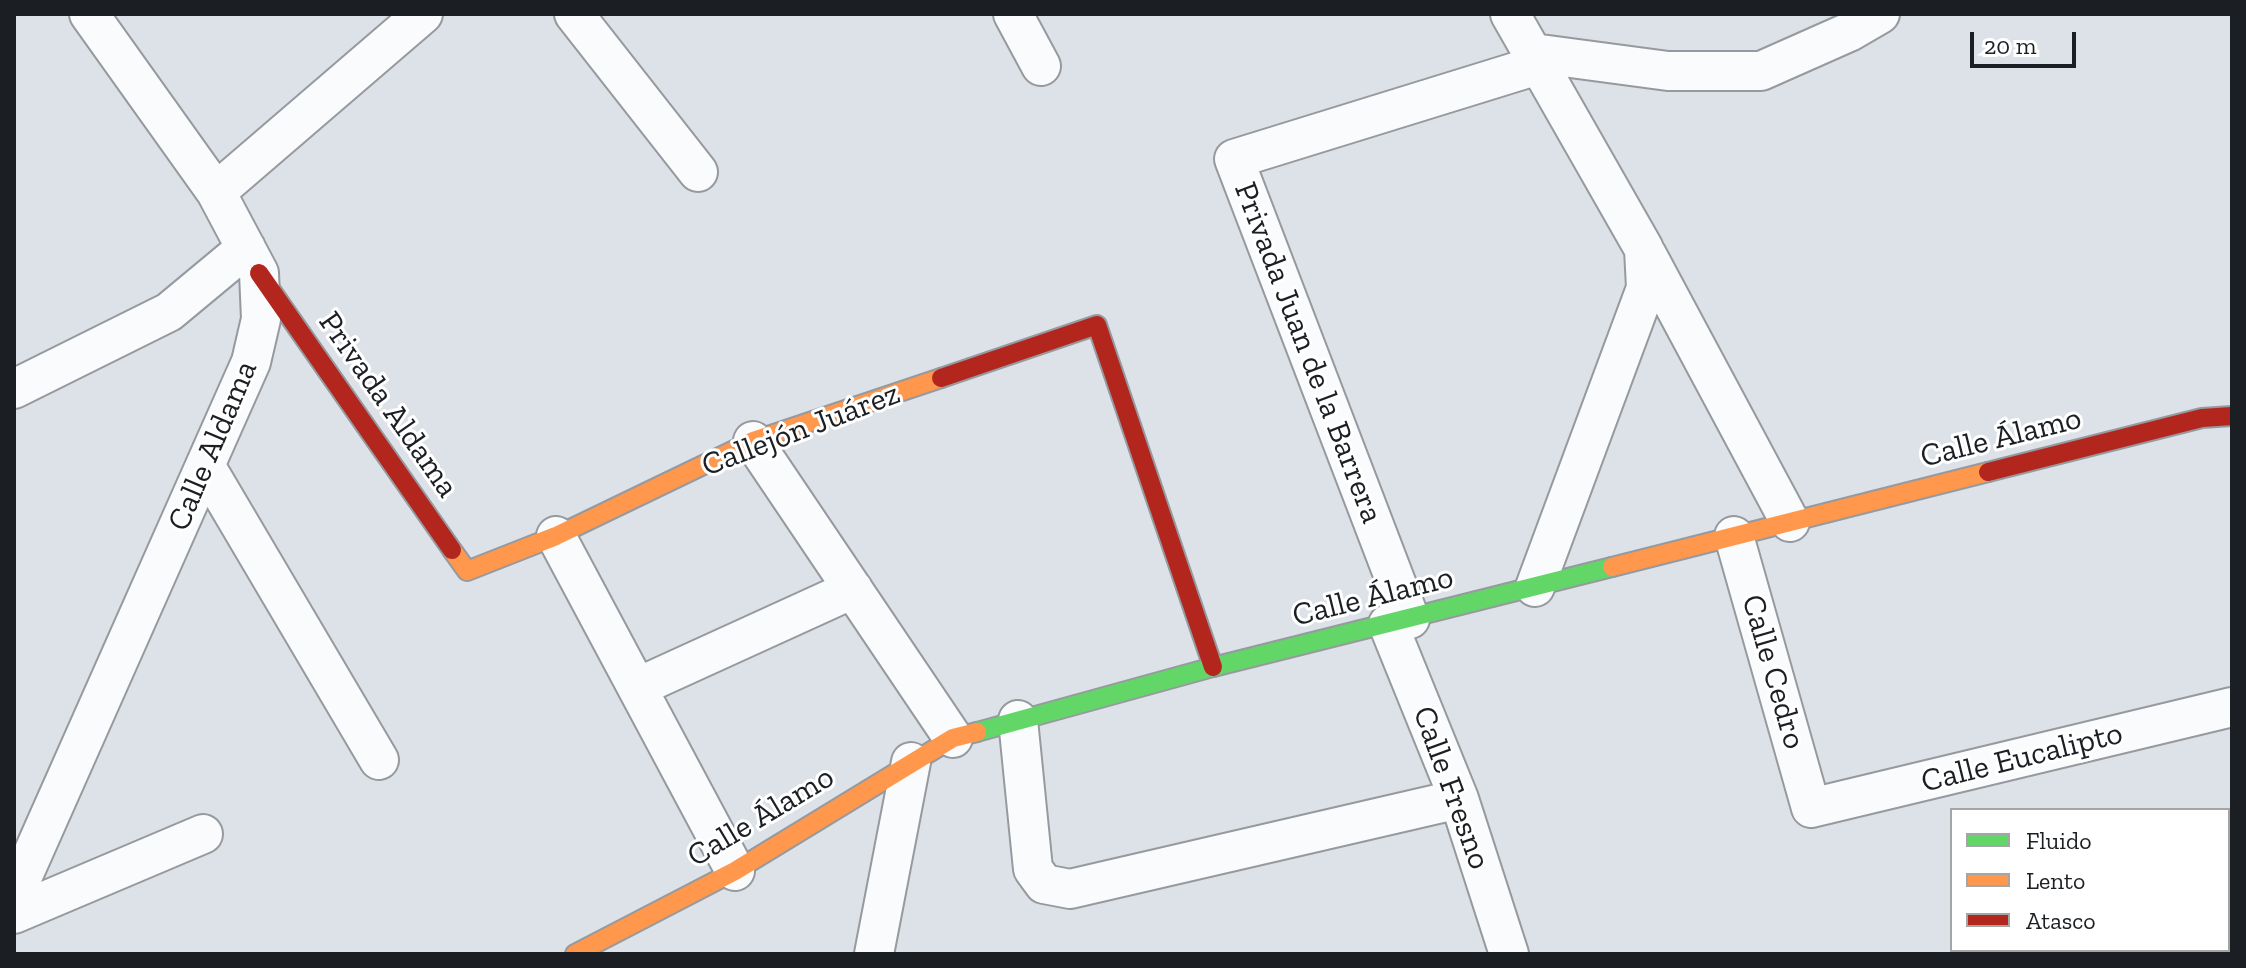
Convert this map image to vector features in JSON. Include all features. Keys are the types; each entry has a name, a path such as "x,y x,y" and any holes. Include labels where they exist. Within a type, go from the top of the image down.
{"street":[{"name":"Calle Aldama","path":"14,896 251,362 261,319 253,260 216,192 89,14"},
{"path":"216,192 423,14"},
{"path":"574,14 698,172"},
{"path":"1013,14 1041,66"},
{"path":"1510,14 1644,249 1790,522"},
{"path":"1535,59 1668,71 1761,71 1849,32 1880,14"},
{"name":"Privada Juan de la Barrera","path":"1399,622 1234,159 1535,59"},
{"path":"1535,587 1646,288 1644,249"},
{"path":"14,389 169,312 253,260"},
{"name":"Privada Aldama","path":"253,260 467,571"},
{"name":"Callejón Juárez","path":"467,571 556,536 753,441 1097,325 1213,667"},
{"name":"Calle Álamo","path":"575,954 735,871 953,738 1213,667 2202,418 2232,416"},
{"path":"753,441 953,738"},
{"path":"206,467 379,760"},
{"path":"556,536 735,871"},
{"name":"Calle Cedro","path":"1734,536 1811,808"},
{"path":"638,687 853,589"},
{"name":"Calle Fresno","path":"1399,622 1509,954"},
{"name":"Calle Eucalipto","path":"1811,808 2232,707"},
{"path":"1018,720 1033,869 1044,884 1070,889 1459,799"},
{"path":"874,954 911,762"},
{"path":"14,914 203,834"}],"traffic: fast":[{"path":"977,732 1213,667 1612,567"}],"traffic: slow":[{"path":"452,550 467,571 556,536 753,441 941,378"},
{"path":"1612,567 1988,472"},
{"path":"575,954 735,871 953,738 977,732"}],"traffic: jam":[{"path":"259,273 452,550"},
{"path":"941,378 1097,325 1213,667"},
{"path":"1988,472 2202,418 2232,416"}]}
